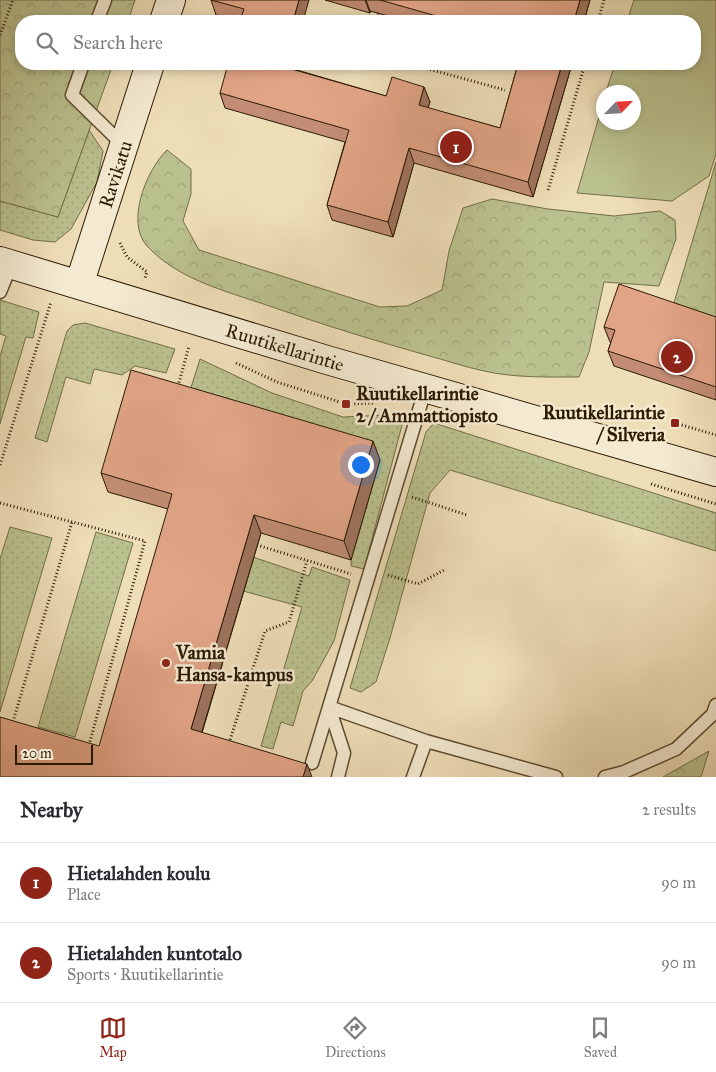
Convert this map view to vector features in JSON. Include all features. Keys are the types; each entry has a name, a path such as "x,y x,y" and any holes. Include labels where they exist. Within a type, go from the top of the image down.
{"main road":[{"path":"166,15 171,0"},
{"name":"Ravikatu","path":"79,285 148,70"},
{"name":"Ruutikellarintie","path":"5,263 327,360 716,472"}],"lane":[{"path":"99,15 105,0"},
{"path":"81,70 72,95 124,146"},
{"path":"0,292 5,263"},
{"path":"312,763 426,387"},
{"path":"605,777 624,772 676,750 713,714 716,705"},
{"path":"329,707 426,742 556,777"},
{"path":"329,707 344,753 338,777"},
{"path":"413,777 426,742"}],"path":[{"path":"0,34 13,0"},
{"path":"600,15 604,0"},
{"path":"378,15 380,7"},
{"path":"432,70 505,90"},
{"path":"548,190 583,70"},
{"path":"120,235 120,243 127,257 147,272 139,303"},
{"path":"0,464 51,302 79,285"},
{"path":"177,391 190,341"},
{"path":"676,423 716,435"},
{"path":"395,491 467,515"},
{"path":"0,503 145,541 87,750"},
{"path":"11,729 72,522"},
{"path":"257,545 307,561 418,584 446,569"},
{"path":"227,749 265,631 289,622 307,561"}],"green space":[{"path":"0,0 135,0 130,15 15,15 15,70 111,70 58,217 0,201"},
{"path":"634,0 716,0 716,154 709,176 672,201 577,193 596,127 596,130 641,130 641,85 608,85 613,70 701,70 701,15 629,15"},
{"path":"89,130 103,151 97,182 71,229 55,242 33,240 0,230 0,201 58,217"},
{"path":"167,150 191,169 191,194 183,221 199,250 380,307 407,306 442,290 449,251 463,208 492,199 548,209 614,216 660,211 675,220 676,239 659,286 604,282 589,352 579,377 507,375 477,369 370,339 226,292 191,278 175,269 147,246 141,236 138,224 138,210 146,182 159,159"},
{"path":"716,162 716,320 673,306"},
{"path":"0,300 39,312 33,338 26,337 0,424 0,356 6,336 0,334"},
{"path":"85,323 175,349 166,373 135,366 122,375 94,369 90,384 66,377 47,442 35,438 67,331 73,325"},
{"path":"200,359 272,393 343,417 405,414 364,569 351,566 351,560 187,400"},
{"path":"434,423 716,513 716,551 450,470 430,493 376,682 361,692 350,688 426,432"},
{"path":"10,527 52,538 0,712 0,559"},
{"path":"96,532 133,543 75,737 38,727"},
{"path":"253,557 309,576 312,567 350,580 334,641 312,681 303,691 293,726 281,722 273,749 261,746 302,607 243,591"},
{"path":"709,751 701,777 663,777"}],"building":[{"path":"211,0 299,0 295,15 242,15 244,9"},
{"path":"380,0 580,0 576,15 433,15"},
{"path":"226,70 295,70 386,96 392,77 424,87 419,105 500,128 516,70 560,70 528,182 409,148 388,222 327,205 349,130 220,93"},
{"path":"619,284 716,317 716,387 608,351 615,330 604,327"},
{"path":"131,370 373,441 344,541 254,515 191,729 307,764 303,777 0,777 0,717 99,746 172,494 101,473"}],"place":[{"name":"Hietalahden koulu","path":"456,147"},
{"name":"Hietalahden kuntotalo","path":"677,357"},
{"name":"Ruutikellarintie 2 / Ammattiopisto","path":"346,404"},
{"name":"Ruutikellarintie / Silveria","path":"675,423"},
{"name":"Vamia Hansa-kampus","path":"166,663"}]}
